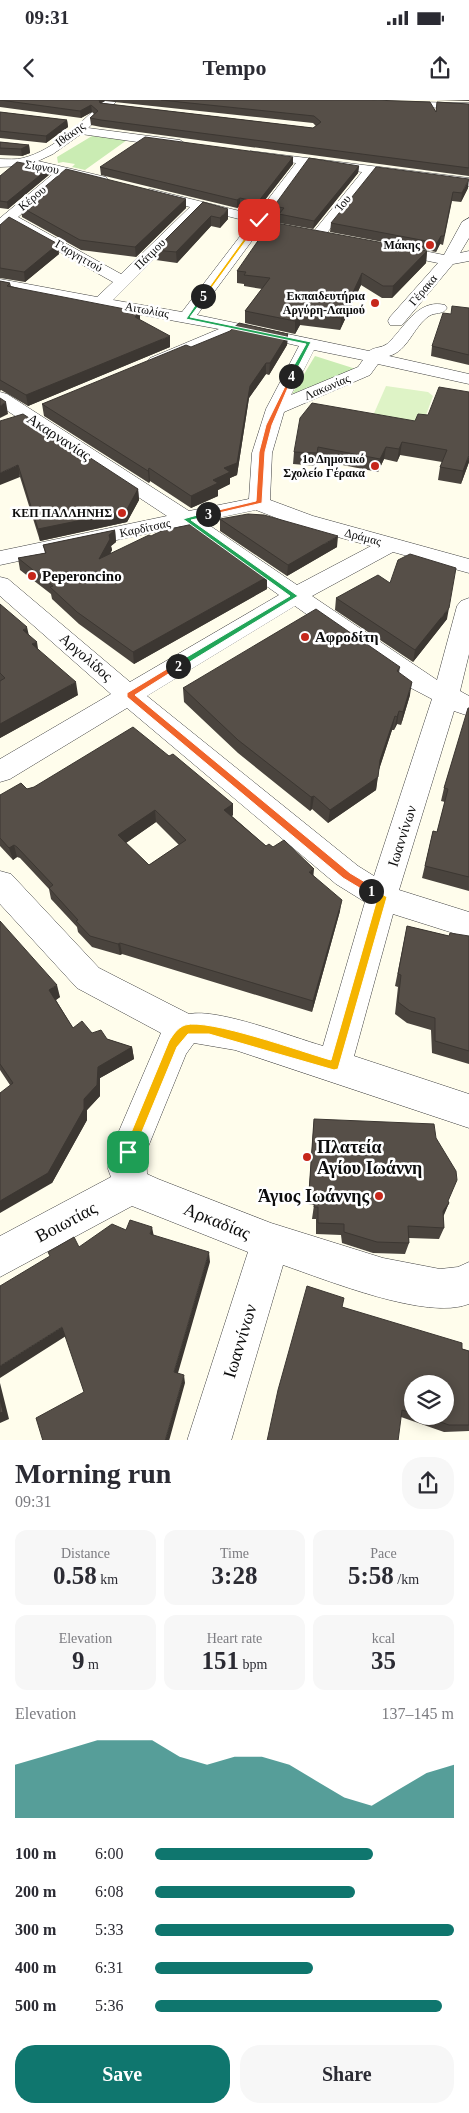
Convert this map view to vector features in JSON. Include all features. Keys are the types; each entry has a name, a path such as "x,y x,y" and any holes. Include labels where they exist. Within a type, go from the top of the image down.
{"street":[{"path":"317,100 469,106"},
{"path":"327,115 340,101"},
{"path":"83,108 106,106 125,108"},
{"name":"Ιθάκης","path":"24,162 49,150 106,106"},
{"path":"66,121 81,127 198,146"},
{"path":"286,158 300,144"},
{"path":"30,147 49,150"},
{"path":"246,153 469,182"},
{"path":"187,318 304,161"},
{"name":"Σίφνου","path":"0,163 24,162 113,183"},
{"name":"Ίου","path":"317,236 370,170"},
{"name":"Κέρου","path":"4,221 64,171"},
{"path":"140,190 273,228"},
{"name":"Πάτμου","path":"101,302 199,206"},
{"name":"Γαργηττού","path":"4,221 123,281"},
{"name":"Γέρακα","path":"418,296 425,304 446,309 426,311 391,350 375,356 373,346 448,260 463,238 469,222"},
{"path":"299,233 336,239"},
{"path":"373,246 448,260 469,256"},
{"name":"Αιτωλίας","path":"0,284 237,327 375,356 469,379"},
{"path":"136,370 237,327"},
{"name":"Λακωνίας","path":"259,503 262,452 275,409 309,343"},
{"name":"Λακωνίας","path":"275,409 364,371 375,356"},
{"name":"Ακαρνανίας","path":"0,398 186,519 420,682 458,701"},
{"name":"Καρδίτσας","path":"0,558 259,503"},
{"name":"Δράμας","path":"259,503 274,511 469,566"},
{"path":"0,772 294,596 391,544"},
{"name":"Αργολίδος","path":"0,584 129,695 347,876 382,897 419,911 469,925"},
{"name":"Ιωαννίνων","path":"334,1066 382,897 458,701 469,606"},
{"path":"0,883 88,978 186,1030"},
{"path":"132,1186 126,1169 128,1152 173,1045 179,1034 186,1030 209,1029 334,1066 469,1111"},
{"name":"Αρκαδίας","path":"132,1186 271,1242 383,1278 440,1290 464,1286 469,1282"},
{"name":"Βοιωτίας","path":"0,1257 132,1186"},
{"name":"Ιωαννίνων","path":"209,1440 271,1242"}],"green space":[{"path":"92,136 127,140 85,170 72,167 75,164 58,163 57,157"},
{"path":"315,356 356,369 292,394"},
{"path":"386,386 428,392 433,396 422,426 372,418"}],"building":[{"path":"0,100 99,100 100,103 313,128 321,122 314,116 161,100 372,100 430,102 436,112 437,102 469,104 469,168 101,120 90,118 98,111 91,105 80,111"},
{"path":"0,112 67,120 46,136 0,131"},
{"path":"145,137 293,157 258,202 240,198 237,200 100,167"},
{"path":"0,142 29,145 21,149 0,148"},
{"path":"309,158 359,166 314,221 279,214 284,208 274,206"},
{"path":"17,162 49,168 7,202 0,201 0,176"},
{"path":"376,167 469,179 462,193 453,192 444,236 441,236 437,243 331,223"},
{"path":"66,169 186,199 135,247 80,240 21,207"},
{"path":"203,202 228,209 220,218 211,216 176,252 155,250"},
{"path":"9,217 58,244 24,272 0,268 0,225"},
{"path":"271,222 427,251 393,286 383,286 362,273 341,318 300,313 295,321 245,311 270,278 244,275 246,272 237,271"},
{"path":"0,281 10,283 7,286 140,312 135,317 170,336 26,395 0,380"},
{"path":"452,306 469,308 469,355 432,346 443,313 451,314"},
{"path":"239,323 288,334 270,363 266,363 250,386 237,463 224,468 230,472 213,480 218,483 191,496 149,468 148,471 42,404 186,345 191,347 230,331"},
{"path":"439,387 469,392 469,455 463,471 440,467 447,450 402,442 399,449 386,447 380,459 318,447 317,453 294,452 300,418 312,403 415,421 418,414 428,415"},
{"path":"0,398 6,402 0,406"},
{"path":"23,414 138,489 126,511 38,529 18,465 0,473 0,421"},
{"path":"248,514 264,515 338,536 288,565 220,519"},
{"path":"193,524 267,577 133,652 77,612 50,587 53,586 18,558 46,553 43,545 115,530 109,535 110,539 99,559 149,535"},
{"path":"410,554 456,568 449,608 415,650 336,598 378,575 390,583 398,560"},
{"path":"0,604 27,627 23,630 37,642 32,644 76,682 0,724 0,681 5,678 0,673"},
{"path":"316,609 400,667 397,671 412,682 403,712 399,711 397,717 395,716 380,760 378,777 330,810 238,740 183,688"},
{"path":"468,708 469,877 425,866 433,831 437,832 448,789 444,788"},
{"path":"133,727 169,756 173,754 233,804 224,810 266,846 269,844 273,847 284,840 314,869 309,872 342,900 313,1001 120,943 90,936 49,888 53,885 17,847 14,845 9,848 0,838 0,795 21,783 27,789 34,787","holes":["155,810 186,840 149,865 118,835"]},
{"path":"0,921 57,985 49,990 73,1028 82,1021 92,1033 101,1030 107,1039 132,1047 98,1067 97,1085 84,1099 84,1109 48,1173 0,1201 0,1093 13,1083 0,1064"},
{"path":"407,926 449,936 450,933 469,936 469,1051 435,1041 435,1018 410,1011 398,1002 401,975 398,974"},
{"name":"Άγιος Ιωάννης","path":"314,1119 434,1124 436,1138 456,1171 457,1180 448,1201 449,1203 443,1211 444,1228 408,1226 409,1243 377,1242 344,1232 344,1224 318,1223 318,1207 314,1207 316,1193 309,1192"},
{"path":"130,1220 152,1227 150,1234 209,1252 174,1372 184,1375 165,1440 43,1440 36,1418 84,1392 62,1327 0,1366 0,1286 50,1256 48,1252 74,1237 79,1247 112,1224 126,1230"},
{"path":"307,1286 344,1298 342,1307 462,1343 462,1349 469,1351 469,1425 454,1425 454,1375 404,1375 404,1411 402,1410 398,1440 267,1440 278,1390"},
{"path":"0,1399 3,1412 0,1413"}],"place":[{"name":"Μάκης","path":"430,245"},
{"name":"Εκπαιδευτήρια Αργύρη-Λαιμού","path":"375,303"},
{"name":"1ο Δημοτικό Σχολείο Γέρακα","path":"375,466"},
{"name":"ΚΕΠ ΠΑΛΛΗΝΗΣ","path":"122,513"},
{"name":"Peperoncino","path":"32,576"},
{"name":"Αφροδίτη","path":"305,637"},
{"name":"Πλατεία Αγίου Ιωάννη","path":"307,1157"},
{"name":"Άγιος Ιωάννης","path":"379,1196"}],"route":[{"path":"128,1152 173,1045 179,1034 186,1030 195,1028 209,1029 334,1066 382,897 347,876 129,695 294,596 186,519 259,503 259,477 262,452 269,425 294,369 309,343 187,318 259,220"}]}
